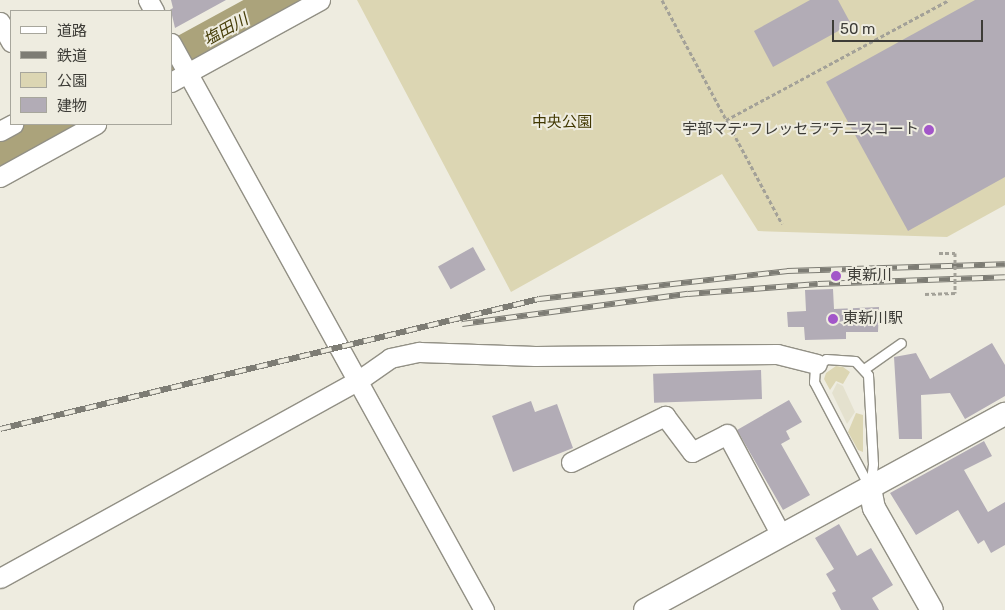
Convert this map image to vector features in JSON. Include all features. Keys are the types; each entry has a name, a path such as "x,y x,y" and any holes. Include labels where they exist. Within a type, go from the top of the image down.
{"street":[{"path":"172,81 185,69 320,0"},
{"path":"0,22 10,40"},
{"path":"172,45 324,323 359,380 484,610"},
{"path":"0,131 11,125"},
{"path":"0,177 94,125"},
{"path":"0,578 359,380 390,358 420,352 535,356 777,354 817,364"},
{"path":"645,610 1005,414"},
{"path":"572,462 665,416 692,452 727,434 781,535"},
{"path":"870,488 874,508 932,610"}],"lane":[{"path":"864,369 901,344"},
{"path":"826,359 848,359 864,369 869,384 873,464 870,488 814,382 817,364 826,359"}],"path":[{"path":"662,0 782,224"},
{"path":"726,120 949,0"},
{"path":"925,294 955,293 955,253 939,253"}],"shaded area":[{"path":"837,383 843,386 855,412 847,424 832,393"}],"green space":[{"name":"中央公園","path":"357,0 1005,0 1005,205 947,237 758,231 722,174 511,292"},
{"path":"836,366 843,367 850,372 843,384 836,381 830,390 824,379 826,373"},
{"path":"856,413 863,415 863,452 858,450 848,432"}],"building":[{"path":"171,0 226,0 175,28 172,10 170,10 173,8"},
{"path":"810,0 838,0 851,24 773,67 754,31"},
{"name":"宇部マテ“フレッセラ”テニスコート","path":"975,0 1005,0 1005,177 908,231 826,82"},
{"path":"473,247 486,270 451,289 438,266"},
{"name":"東新川駅","path":"833,289 834,309 879,307 878,332 846,332 846,339 805,340 804,327 788,327 787,312 806,311 805,290"},
{"path":"992,343 1005,365 1005,396 965,419 950,393 921,395 922,439 899,439 894,357 916,353 930,379"},
{"path":"761,370 762,399 654,403 653,374"},
{"path":"789,400 802,422 786,431 790,439 781,444 810,495 783,510 737,430"},
{"path":"531,401 535,412 557,404 573,448 513,472 492,416"},
{"path":"984,441 992,456 964,470 988,512 1005,502 1005,545 991,553 984,540 978,544 958,510 916,535 890,493"},
{"path":"839,524 857,556 871,548 893,585 872,598 879,610 841,610 832,593 836,591 826,574 834,569 815,538"}],"waterway":[{"name":"塩田川","path":"172,59 281,0"},
{"name":"塩田川","path":"0,154 54,125"}],"railway":[{"path":"0,429 539,299 787,271 1005,264"},
{"path":"462,324 688,294 818,284 1005,277"}],"place":[{"name":"宇部マテ“フレッセラ”テニスコート","path":"929,130"},
{"name":"東新川","path":"836,276"},
{"name":"東新川駅","path":"833,319"}]}
